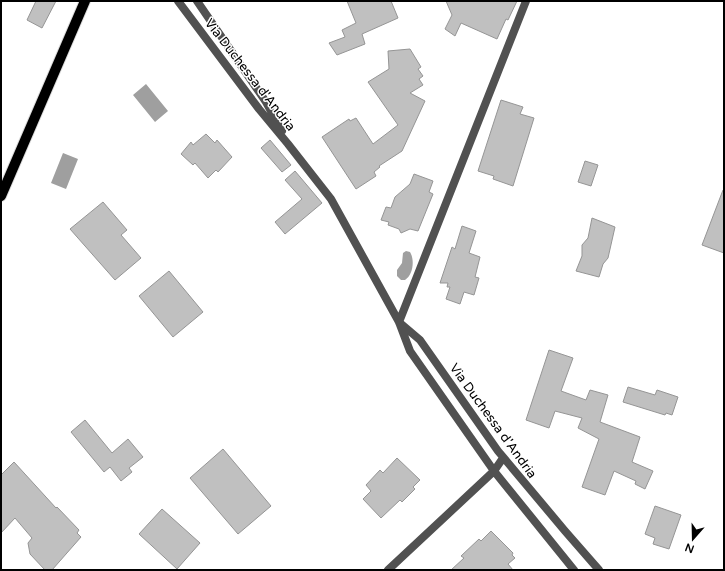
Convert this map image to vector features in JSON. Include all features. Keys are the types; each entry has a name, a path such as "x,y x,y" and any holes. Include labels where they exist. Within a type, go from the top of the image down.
{"main road":[{"path":"1,196 85,1"}],"street":[{"name":"Via Duchessa d'Andria","path":"178,1 259,109 331,199 400,322 410,351 494,470 574,570"},
{"name":"Via Duchessa d'Andria","path":"197,1 266,102 288,144"},
{"path":"400,322 526,1"},
{"name":"Via Duchessa d'Andria","path":"400,322 420,340 503,458 600,570"},
{"path":"388,570 494,470 503,458"}],"shaded area":[{"path":"146,84 168,111 155,122 133,95"},
{"path":"63,153 78,159 66,189 51,183"},
{"path":"406,251 410,252 412,255 413,263 408,278 401,280 397,276 397,270 402,263 403,253"}],"building":[{"path":"36,1 56,1 42,28 27,20"},
{"path":"347,1 391,1 398,18 362,34 365,44 337,55 329,43 345,37 342,30 356,23"},
{"path":"446,1 517,1 508,20 506,19 497,39 461,23 455,36 445,29 452,15"},
{"path":"410,49 421,67 418,69 423,76 419,79 423,85 410,93 425,101 402,151 379,166 380,167 374,172 376,176 356,189 322,137 349,119 350,121 356,118 373,144 398,125 368,82 389,69 388,51"},
{"path":"501,100 523,107 520,114 534,118 513,186 493,179 494,176 478,171"},
{"path":"206,134 215,143 217,140 232,157 218,172 216,170 208,178 195,163 193,165 181,154 191,142 193,145"},
{"path":"270,140 291,165 282,172 261,148"},
{"path":"585,161 598,165 591,186 578,182"},
{"path":"295,171 322,203 285,234 275,222 302,199 285,180"},
{"path":"414,174 433,181 429,192 433,194 418,231 410,229 401,233 399,229 388,225 389,222 381,220 386,207 391,208 395,197 410,184"},
{"path":"724,190 724,253 702,245"},
{"path":"103,202 127,230 121,235 141,258 115,280 70,229"},
{"path":"592,218 615,227 608,258 603,264 599,277 576,271 582,256 582,245 588,238"},
{"path":"462,226 476,231 469,253 480,257 475,277 479,278 474,295 464,292 460,304 446,299 450,287 447,287 448,283 440,283 452,247 455,249"},
{"path":"169,271 203,312 173,337 139,296"},
{"path":"549,350 573,358 561,391 586,400 590,390 608,395 600,422 640,437 632,462 653,471 645,489 635,484 636,481 614,471 605,495 582,487 599,439 578,428 582,418 555,411 549,428 526,420"},
{"path":"628,387 655,395 657,390 678,397 672,415 666,413 665,415 623,402"},
{"path":"85,420 112,453 128,439 143,457 129,468 132,472 121,481 110,467 104,472 71,432"},
{"path":"223,449 271,506 238,534 190,478"},
{"path":"397,458 420,480 413,487 415,489 402,502 400,500 381,518 363,499 371,491 366,485 380,470 383,473"},
{"path":"14,462 56,508 57,507 79,530 77,533 81,537 52,570 45,570 30,554 28,543 32,538 15,518 1,533 1,475"},
{"path":"655,506 681,515 669,549 653,544 655,538 645,534"},
{"path":"162,509 200,543 177,569 139,534"},
{"path":"491,531 513,553 512,555 515,558 508,564 513,570 451,570 464,558 461,556 479,539 481,541"}]}
